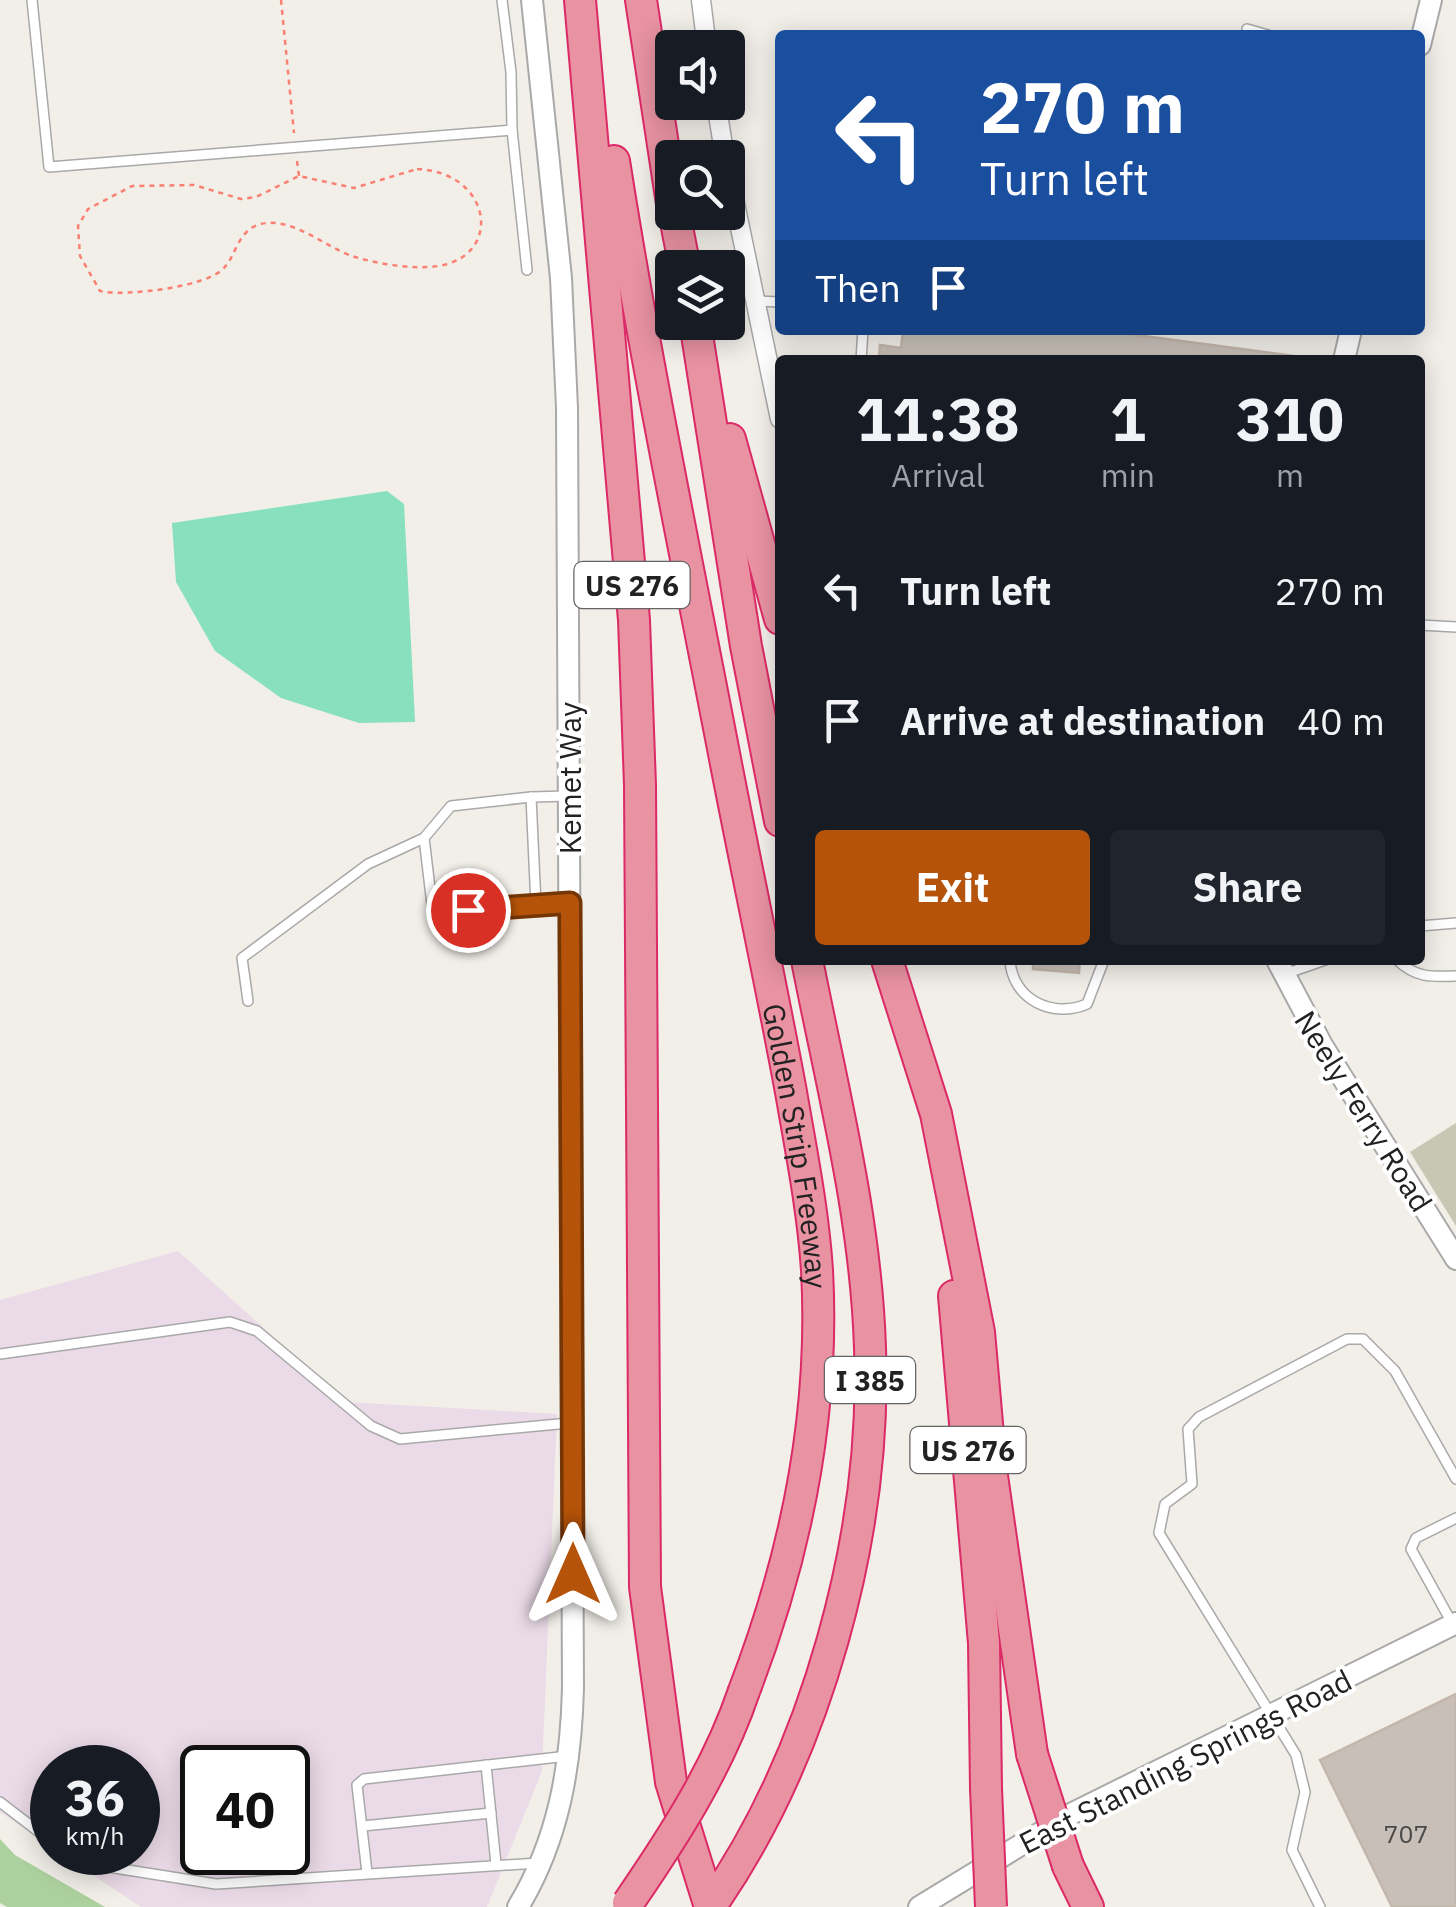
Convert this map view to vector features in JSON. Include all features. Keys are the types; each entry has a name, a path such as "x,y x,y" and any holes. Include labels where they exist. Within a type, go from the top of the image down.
{"highway":[{"name":"US 276","path":"580,0 634,620 640,784 645,1588 671,1782 710,1907"},
{"name":"Golden Strip Freeway","path":"588,0 650,385 691,570 770,978 802,1153 817,1271 812,1433 798,1520 774,1613 712,1768 669,1844 626,1905"},
{"path":"640,0 662,140"},
{"path":"699,340 746,646 775,794"},
{"path":"701,340 775,601"},
{"name":"Golden Strip Freeway","path":"710,1907 774,1790 814,1700 845,1599 860,1513 870,1410 868,1303 856,1214 808,965"},
{"name":"US 276","path":"889,965 936,1114 966,1401 984,1644 992,1907"},
{"path":"936,1114 979,1332 991,1469 1032,1754 1068,1866 1088,1907"}],"street":[{"name":"Kemet Way","path":"518,1907 558,1818 570,1755 572,1423 565,336 532,0"},
{"path":"701,0 705,30"},
{"path":"1424,30 1432,0"},
{"path":"739,230 775,397"},
{"name":"Neely Ferry Road","path":"1281,968 1322,1045 1456,1259"},
{"name":"East Standing Springs Road","path":"924,1903 1073,1813 1455,1625"}],"lane":[{"path":"32,0 49,166 296,150 512,130"},
{"path":"502,0 527,270"},
{"path":"753,301 775,302"},
{"path":"1425,625 1456,626"},
{"path":"248,1002 242,958 368,864 424,838 451,806 569,796"},
{"path":"532,797 536,905"},
{"path":"424,838 433,912 570,903"},
{"path":"1425,926 1456,923"},
{"path":"1010,965 1011,979 1033,1003 1068,1012 1087,1004 1102,965"},
{"path":"1402,965 1409,972 1426,977 1456,976"},
{"path":"0,1354 230,1322 257,1331 371,1426 400,1439 572,1423"},
{"path":"1320,1907 1292,1850 1305,1792 1296,1754 1159,1533 1165,1504 1192,1484 1188,1429 1199,1417 1347,1339 1363,1339 1395,1370 1456,1479"},
{"path":"1455,1625 1411,1544 1456,1518"},
{"path":"366,1872 357,1784 364,1779 570,1755"},
{"path":"486,1765 496,1864"},
{"path":"0,1802 30,1825"},
{"path":"363,1826 491,1813"},
{"path":"159,1875 216,1884 540,1864"}],"path":[{"path":"281,0 299,176"},
{"path":"431,169 456,178 473,192 482,211 479,234 464,254 440,266 390,264 352,256 281,223 256,226 240,238 225,268 210,278 118,296 100,291 80,256 78,226 88,209 132,186 194,185 240,199 256,197 299,176 354,188 406,172 431,169"}],"shaded area":[{"path":"1456,1123 1456,1226 1410,1152"},
{"path":"178,1251 346,1402 557,1414 542,1771 487,1907 141,1907 93,1875 160,1875 160,1745 30,1745 30,1832 0,1812 0,1300"}],"green space":[{"path":"387,491 404,504 415,722 359,723 281,698 215,651 176,582 172,523"},
{"path":"0,1839 30,1864 30,1875 50,1875 105,1907 7,1907 0,1903"}],"building":[{"path":"902,335 1136,335 1286,355 879,355 880,345 901,348"},
{"path":"1033,965 1080,965 1079,973 1033,969"},
{"path":"1456,1694 1456,1907 1392,1907 1320,1760"}],"route":[{"path":"468,910 570,903 573,1574"}]}
